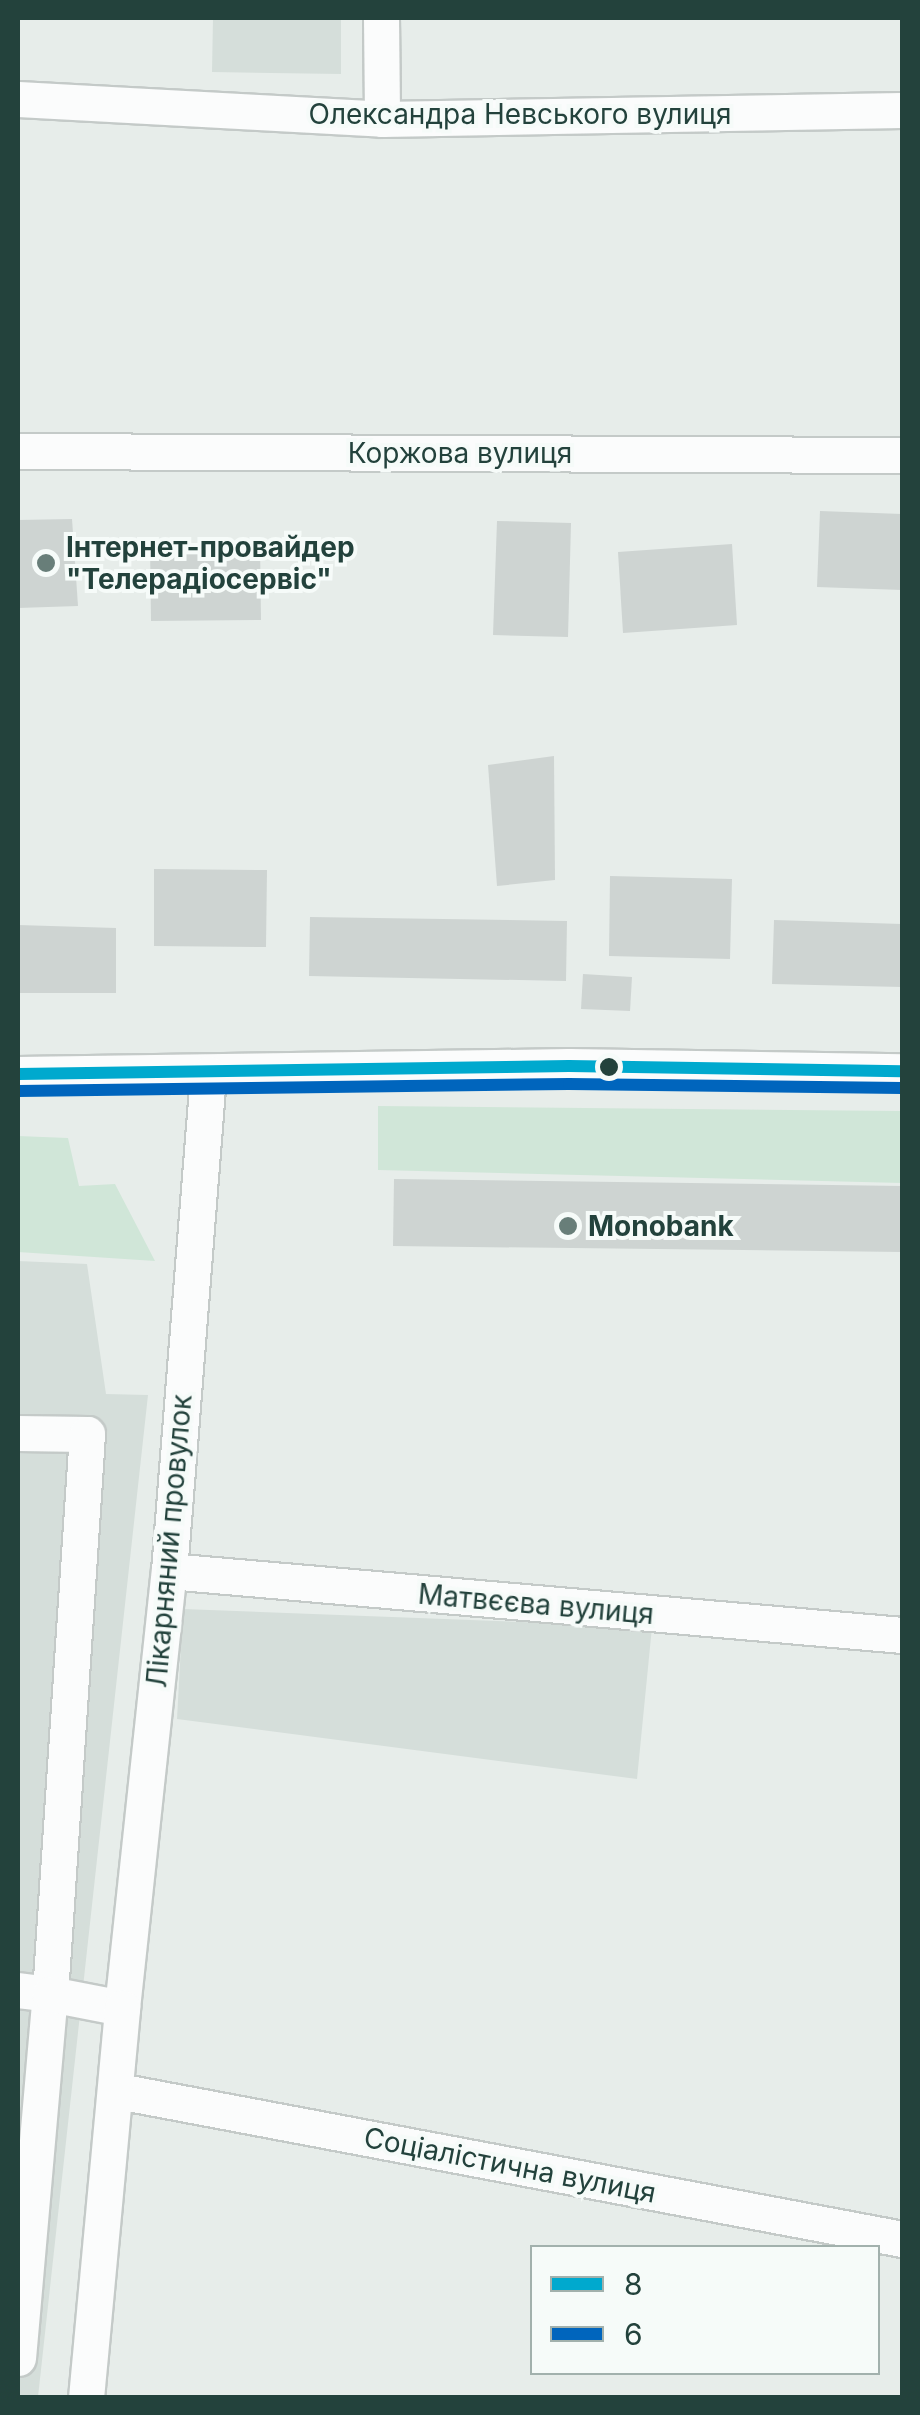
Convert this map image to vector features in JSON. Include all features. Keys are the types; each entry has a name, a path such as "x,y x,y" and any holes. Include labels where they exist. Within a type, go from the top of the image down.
{"street":[{"path":"380,18 382,119"},
{"name":"Олександра Невського вулиця","path":"18,99 382,119 902,110"},
{"name":"Коржова вулиця","path":"18,452 902,454"},
{"path":"18,1074 569,1066 902,1071"},
{"name":"Лікарняний провулок","path":"86,2398 118,2091 122,2008 169,1571 208,1074"},
{"path":"18,1433 86,1434 49,1996 18,2358"},
{"name":"Матвєєва вулиця","path":"169,1571 902,1635"},
{"path":"49,1996 122,2008"},
{"name":"Соціалістична вулиця","path":"118,2091 902,2239"}],"shaded area":[{"path":"213,18 341,18 341,74 212,72"},
{"path":"18,1261 87,1264 106,1394 148,1395 38,2397 18,2398"},
{"path":"183,1609 652,1627 637,1779 177,1719"}],"green space":[{"path":"378,1106 902,1111 902,1183 378,1170"},
{"path":"18,1136 68,1138 79,1186 115,1184 155,1261 18,1252"}],"building":[{"path":"820,511 902,514 902,590 817,587"},
{"name":"Інтернет-провайдер \"Телерадіосервіс\"","path":"72,519 78,606 18,608 18,520"},
{"path":"497,521 571,523 568,637 493,635"},
{"path":"260,543 261,620 151,621 150,544"},
{"path":"732,544 737,625 623,633 618,552"},
{"path":"554,756 555,880 497,886 488,765"},
{"path":"154,869 267,870 266,947 154,946"},
{"path":"610,876 732,879 730,959 609,956"},
{"path":"310,917 567,921 566,981 309,976"},
{"path":"774,920 902,924 902,987 772,984"},
{"path":"18,925 116,928 116,993 18,993"},
{"path":"583,974 632,977 630,1011 581,1009"},
{"path":"394,1179 902,1186 902,1252 393,1246"}],"transit line":[{"name":"8","path":"18,1074 569,1066 902,1071"},
{"name":"6","path":"18,1091 569,1084 902,1088"}],"place":[{"name":"Інтернет-провайдер \"Телерадіосервіс\"","path":"46,563"},
{"name":"Monobank","path":"568,1226"}]}
